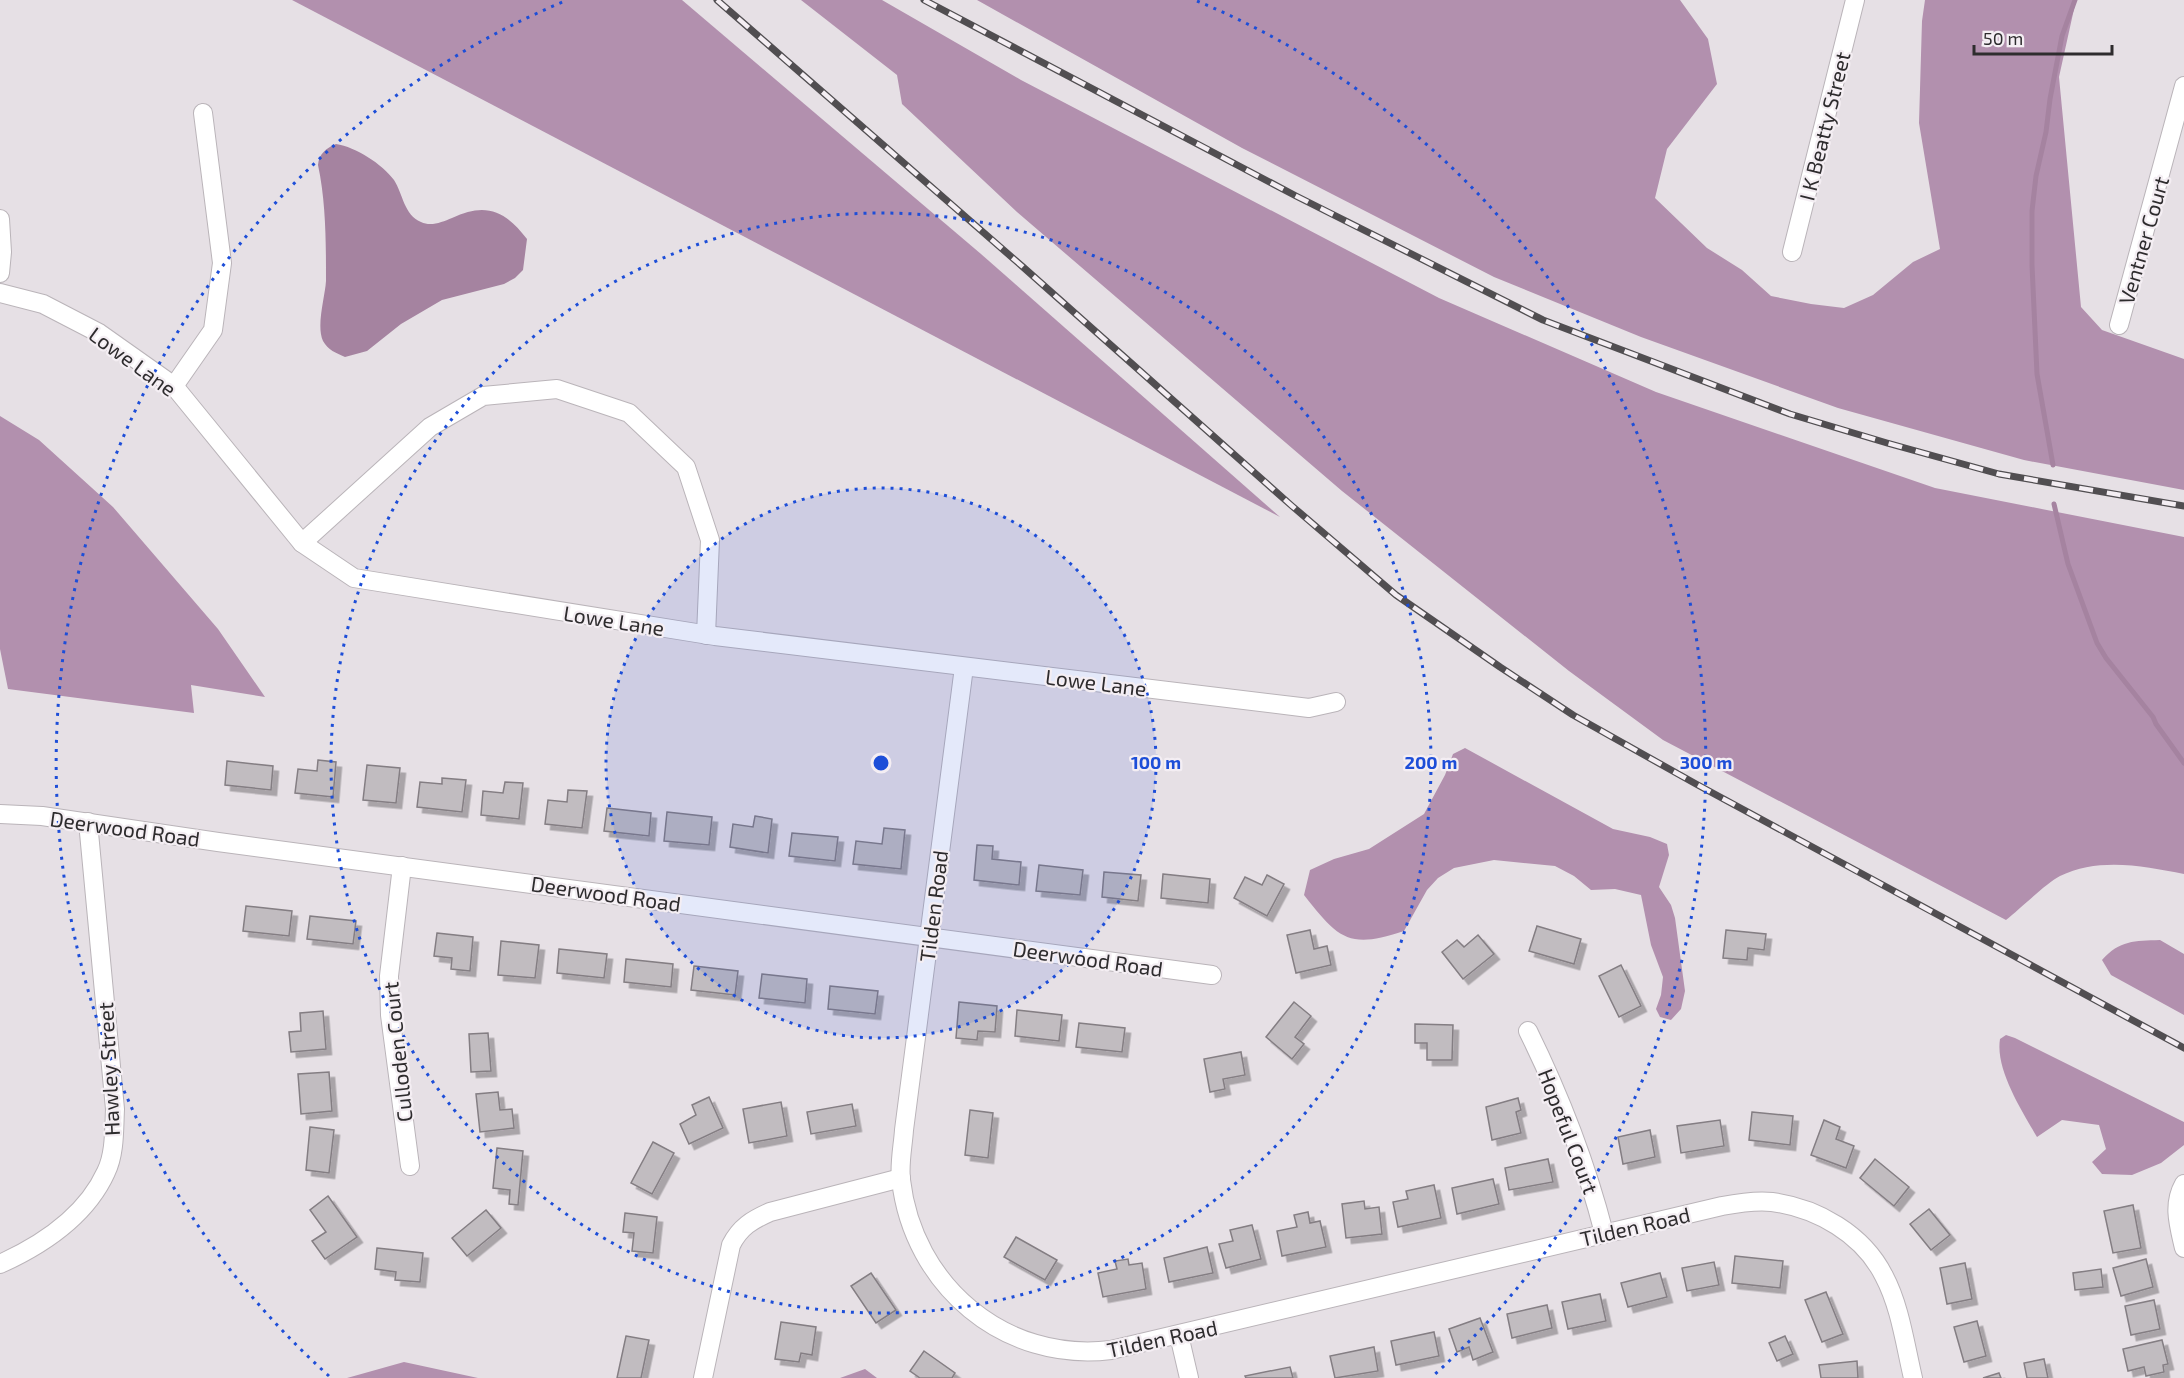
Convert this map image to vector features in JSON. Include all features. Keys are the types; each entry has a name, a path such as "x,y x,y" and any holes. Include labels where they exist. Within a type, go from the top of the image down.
{"street":[{"name":"I K Beatty Street","path":"1792,252 1855,0"},
{"name":"Ventner Court","path":"2119,325 2184,86"},
{"path":"174,386 213,330 222,263 203,113"},
{"path":"0,219 2,252 0,273"},
{"name":"Lowe Lane","path":"0,293 43,304 99,333 174,386 302,543 354,578 706,634 964,667 1309,708 1336,702"},
{"path":"302,543 430,427 483,396 557,389 629,413 686,467 710,540 706,634"},
{"name":"Tilden Road","path":"964,667 904,1130 901,1178 905,1206 926,1259 939,1279 965,1305 1005,1332 1031,1343 1064,1351 1090,1353 1179,1335 1739,1203 1770,1202 1820,1215 1859,1243 1884,1275 1893,1298 1913,1378"},
{"name":"Deerwood Road","path":"0,814 42,816 88,822 1212,975"},
{"name":"Hawley Street","path":"0,1264 19,1256 64,1225 86,1205 107,1171 115,1109 88,822"},
{"name":"Culloden Court","path":"402,866 389,976 390,1015 410,1166"},
{"name":"Hopeful Court","path":"1528,1031 1552,1080 1585,1165 1604,1233"},
{"path":"703,1378 731,1245 737,1233 750,1221 770,1212 901,1178"},
{"path":"2184,1184 2176,1209 2184,1248"},
{"path":"1179,1335 1189,1378"}],"shaded area":[{"path":"292,0 682,0 981,254 1280,517"},
{"path":"801,0 882,0 1021,80 1439,298 1656,392 1935,488 2184,537 2184,874 2122,865 2075,870 2054,880 2006,920 1663,740 1569,671 1342,491 1017,212 902,104 897,75"},
{"path":"977,0 1680,0 1708,39 1717,84 1667,149 1655,198 1707,248 1742,270 1771,296 1844,308 1873,295 1913,262 1940,249 1919,123 1922,21 1925,0 2076,0 2059,77 2081,307 2102,330 2184,359 2184,490 2024,460 1838,408 1641,337 1494,277 1242,148"},
{"path":"336,144 360,152 383,168 394,180 411,214 421,222 436,223 475,210 494,212 511,221 527,239 523,270 504,284 442,300 401,324 367,351 345,357 332,351 323,341 320,328 326,281 326,252 324,208 318,165 324,152"},
{"path":"0,416 39,440 113,507 218,629 265,697 191,685 194,713 8,689 0,649"},
{"path":"1465,748 1613,829 1650,837 1667,844 1669,855 1659,887 1671,905 1675,918 1685,991 1681,1009 1671,1020 1660,1017 1656,1009 1661,995 1663,977 1651,945 1641,895 1615,889 1591,890 1574,876 1555,866 1494,860 1454,868 1438,878 1427,890 1404,931 1385,937 1357,939 1336,930 1304,895 1310,870 1334,859 1369,849 1424,814 1445,775 1453,754"},
{"path":"2160,940 2184,954 2184,1015 2111,975 2102,960 2121,945 2135,941"},
{"path":"2006,1035 2184,1122 2184,1145 2161,1163 2132,1175 2102,1174 2092,1162 2106,1149 2099,1125 2062,1120 2037,1137 2011,1090 2002,1063 2000,1039"},
{"path":"404,1362 478,1378 347,1378"},
{"path":"865,1369 877,1378 840,1378"}],"building":[{"path":"318,760 336,762 333,797 295,793 298,769 317,771"},
{"path":"227,761 273,766 271,790 225,785"},
{"path":"367,765 400,768 396,803 363,800"},
{"path":"442,778 466,780 462,812 417,807 420,782 442,784"},
{"path":"505,782 523,783 519,819 481,815 483,791 503,793"},
{"path":"568,790 587,791 582,828 545,824 548,800 567,802"},
{"path":"607,808 651,813 649,836 604,831"},
{"path":"667,812 712,817 709,845 664,841"},
{"path":"755,816 772,819 768,853 730,847 733,824 753,827"},
{"path":"884,828 905,830 901,869 853,864 856,841 882,844"},
{"path":"792,833 838,837 835,861 789,856"},
{"path":"977,845 993,846 992,859 1021,862 1019,885 974,880"},
{"path":"1039,865 1083,870 1080,895 1036,891"},
{"path":"1104,872 1141,875 1138,901 1102,897"},
{"path":"1163,874 1210,879 1208,903 1161,898"},
{"path":"1267,875 1284,884 1267,916 1234,898 1245,877 1262,885"},
{"path":"246,906 292,911 289,936 243,931"},
{"path":"310,916 356,921 353,944 307,939"},
{"path":"1537,926 1581,939 1574,964 1529,951"},
{"path":"1310,930 1314,949 1327,946 1331,965 1296,973 1287,935"},
{"path":"1726,930 1766,934 1764,950 1748,948 1747,960 1723,958"},
{"path":"437,933 473,937 470,971 451,969 452,958 434,956"},
{"path":"1478,935 1494,954 1463,979 1442,952 1457,940 1464,947"},
{"path":"501,941 539,945 535,978 498,975"},
{"path":"559,949 607,954 604,978 557,973"},
{"path":"626,959 673,964 671,987 624,982"},
{"path":"1621,965 1641,1006 1619,1017 1599,976"},
{"path":"694,966 738,971 735,995 691,990"},
{"path":"762,974 807,979 805,1003 759,998"},
{"path":"830,986 878,991 875,1014 828,1009"},
{"path":"959,1002 997,1006 995,1032 978,1031 977,1040 956,1038"},
{"path":"1294,1002 1311,1016 1295,1037 1304,1044 1292,1059 1266,1037"},
{"path":"1017,1010 1062,1015 1059,1041 1015,1036"},
{"path":"323,1011 326,1049 291,1052 289,1032 301,1031 300,1013"},
{"path":"1079,1023 1125,1028 1122,1052 1076,1047"},
{"path":"1415,1024 1453,1025 1452,1060 1427,1060 1427,1043 1415,1043"},
{"path":"488,1033 491,1071 471,1072 469,1034"},
{"path":"1241,1052 1245,1075 1223,1079 1225,1089 1210,1092 1204,1059"},
{"path":"329,1072 332,1111 301,1114 298,1074"},
{"path":"498,1092 500,1110 512,1109 514,1128 480,1132 476,1094"},
{"path":"709,1097 723,1128 689,1144 680,1124 696,1115 692,1105"},
{"path":"1518,1098 1521,1110 1516,1112 1521,1133 1492,1140 1486,1107"},
{"path":"781,1102 787,1136 749,1143 743,1109"},
{"path":"852,1104 856,1126 811,1134 807,1112"},
{"path":"970,1110 993,1113 988,1158 965,1155"},
{"path":"1752,1112 1793,1116 1790,1145 1749,1140"},
{"path":"1720,1120 1724,1146 1681,1153 1677,1126"},
{"path":"1824,1120 1840,1127 1836,1139 1854,1146 1846,1168 1811,1155"},
{"path":"310,1127 334,1130 329,1173 306,1170"},
{"path":"1650,1130 1655,1157 1623,1164 1618,1137"},
{"path":"653,1142 674,1153 652,1194 631,1183"},
{"path":"497,1148 523,1151 518,1205 509,1204 510,1190 493,1188"},
{"path":"1548,1159 1553,1182 1509,1190 1505,1168"},
{"path":"1875,1159 1909,1187 1894,1206 1860,1178"},
{"path":"1493,1179 1499,1204 1457,1214 1452,1188"},
{"path":"1434,1185 1441,1218 1398,1227 1393,1202 1408,1199 1406,1191"},
{"path":"328,1196 357,1237 325,1259 312,1241 326,1232 310,1210"},
{"path":"1364,1201 1365,1209 1379,1207 1382,1234 1346,1238 1342,1204"},
{"path":"2133,1205 2141,1248 2113,1253 2104,1211"},
{"path":"1929,1209 1950,1235 1931,1250 1910,1224"},
{"path":"486,1210 501,1228 467,1256 452,1238"},
{"path":"1308,1212 1310,1223 1320,1221 1326,1247 1282,1256 1277,1231 1297,1227 1294,1215"},
{"path":"625,1213 657,1217 653,1253 632,1251 634,1233 623,1232"},
{"path":"1252,1225 1261,1259 1226,1268 1219,1244 1233,1241 1230,1230"},
{"path":"1016,1237 1057,1260 1045,1280 1004,1257"},
{"path":"1207,1247 1213,1273 1169,1282 1164,1258"},
{"path":"377,1248 423,1253 420,1282 395,1280 396,1272 375,1269"},
{"path":"1735,1256 1783,1261 1780,1288 1732,1283"},
{"path":"1128,1259 1129,1265 1142,1263 1146,1289 1103,1297 1098,1273 1117,1269 1115,1261"},
{"path":"2146,1259 2153,1287 2121,1296 2113,1268"},
{"path":"1714,1262 1719,1285 1687,1291 1682,1268"},
{"path":"1965,1263 1972,1299 1947,1304 1940,1268"},
{"path":"2101,1269 2103,1287 2075,1290 2073,1273"},
{"path":"871,1273 896,1310 876,1323 851,1286"},
{"path":"1660,1273 1667,1297 1628,1307 1621,1283"},
{"path":"1826,1292 1843,1334 1822,1342 1805,1300"},
{"path":"1600,1294 1606,1321 1568,1329 1562,1302"},
{"path":"2154,1300 2160,1329 2131,1335 2125,1306"},
{"path":"1547,1305 1552,1328 1512,1338 1507,1314"},
{"path":"1480,1318 1493,1352 1473,1360 1469,1347 1457,1352 1449,1329"},
{"path":"1977,1321 1986,1356 1964,1362 1954,1327"},
{"path":"781,1322 816,1327 812,1355 801,1353 799,1362 775,1359"},
{"path":"1434,1332 1439,1356 1396,1365 1391,1341"},
{"path":"626,1336 649,1340 641,1378 617,1378"},
{"path":"1785,1336 1793,1354 1777,1361 1769,1343"},
{"path":"2162,1340 2168,1364 2163,1365 2164,1372 2146,1376 2144,1367 2128,1371 2123,1349"},
{"path":"1374,1347 1378,1371 1335,1378 1330,1356"},
{"path":"924,1351 955,1373 952,1378 920,1378 910,1371"},
{"path":"2044,1359 2048,1378 2027,1378 2024,1363"},
{"path":"1857,1361 1858,1378 1821,1378 1819,1365"},
{"path":"1290,1367 1293,1378 1246,1378 1245,1376"},
{"path":"1999,1373 2001,1378 1983,1378"}],"waterway":[{"path":"2053,465 2037,374 2032,211 2036,176 2062,36 2075,0"},
{"path":"2054,504 2068,564 2097,643 2106,658 2153,717 2184,763"}],"railway":[{"path":"717,0 1396,595 1573,715 2184,1048"},
{"path":"924,0 1296,196 1543,320 1790,414 1887,443 1999,474 2184,506"}]}
